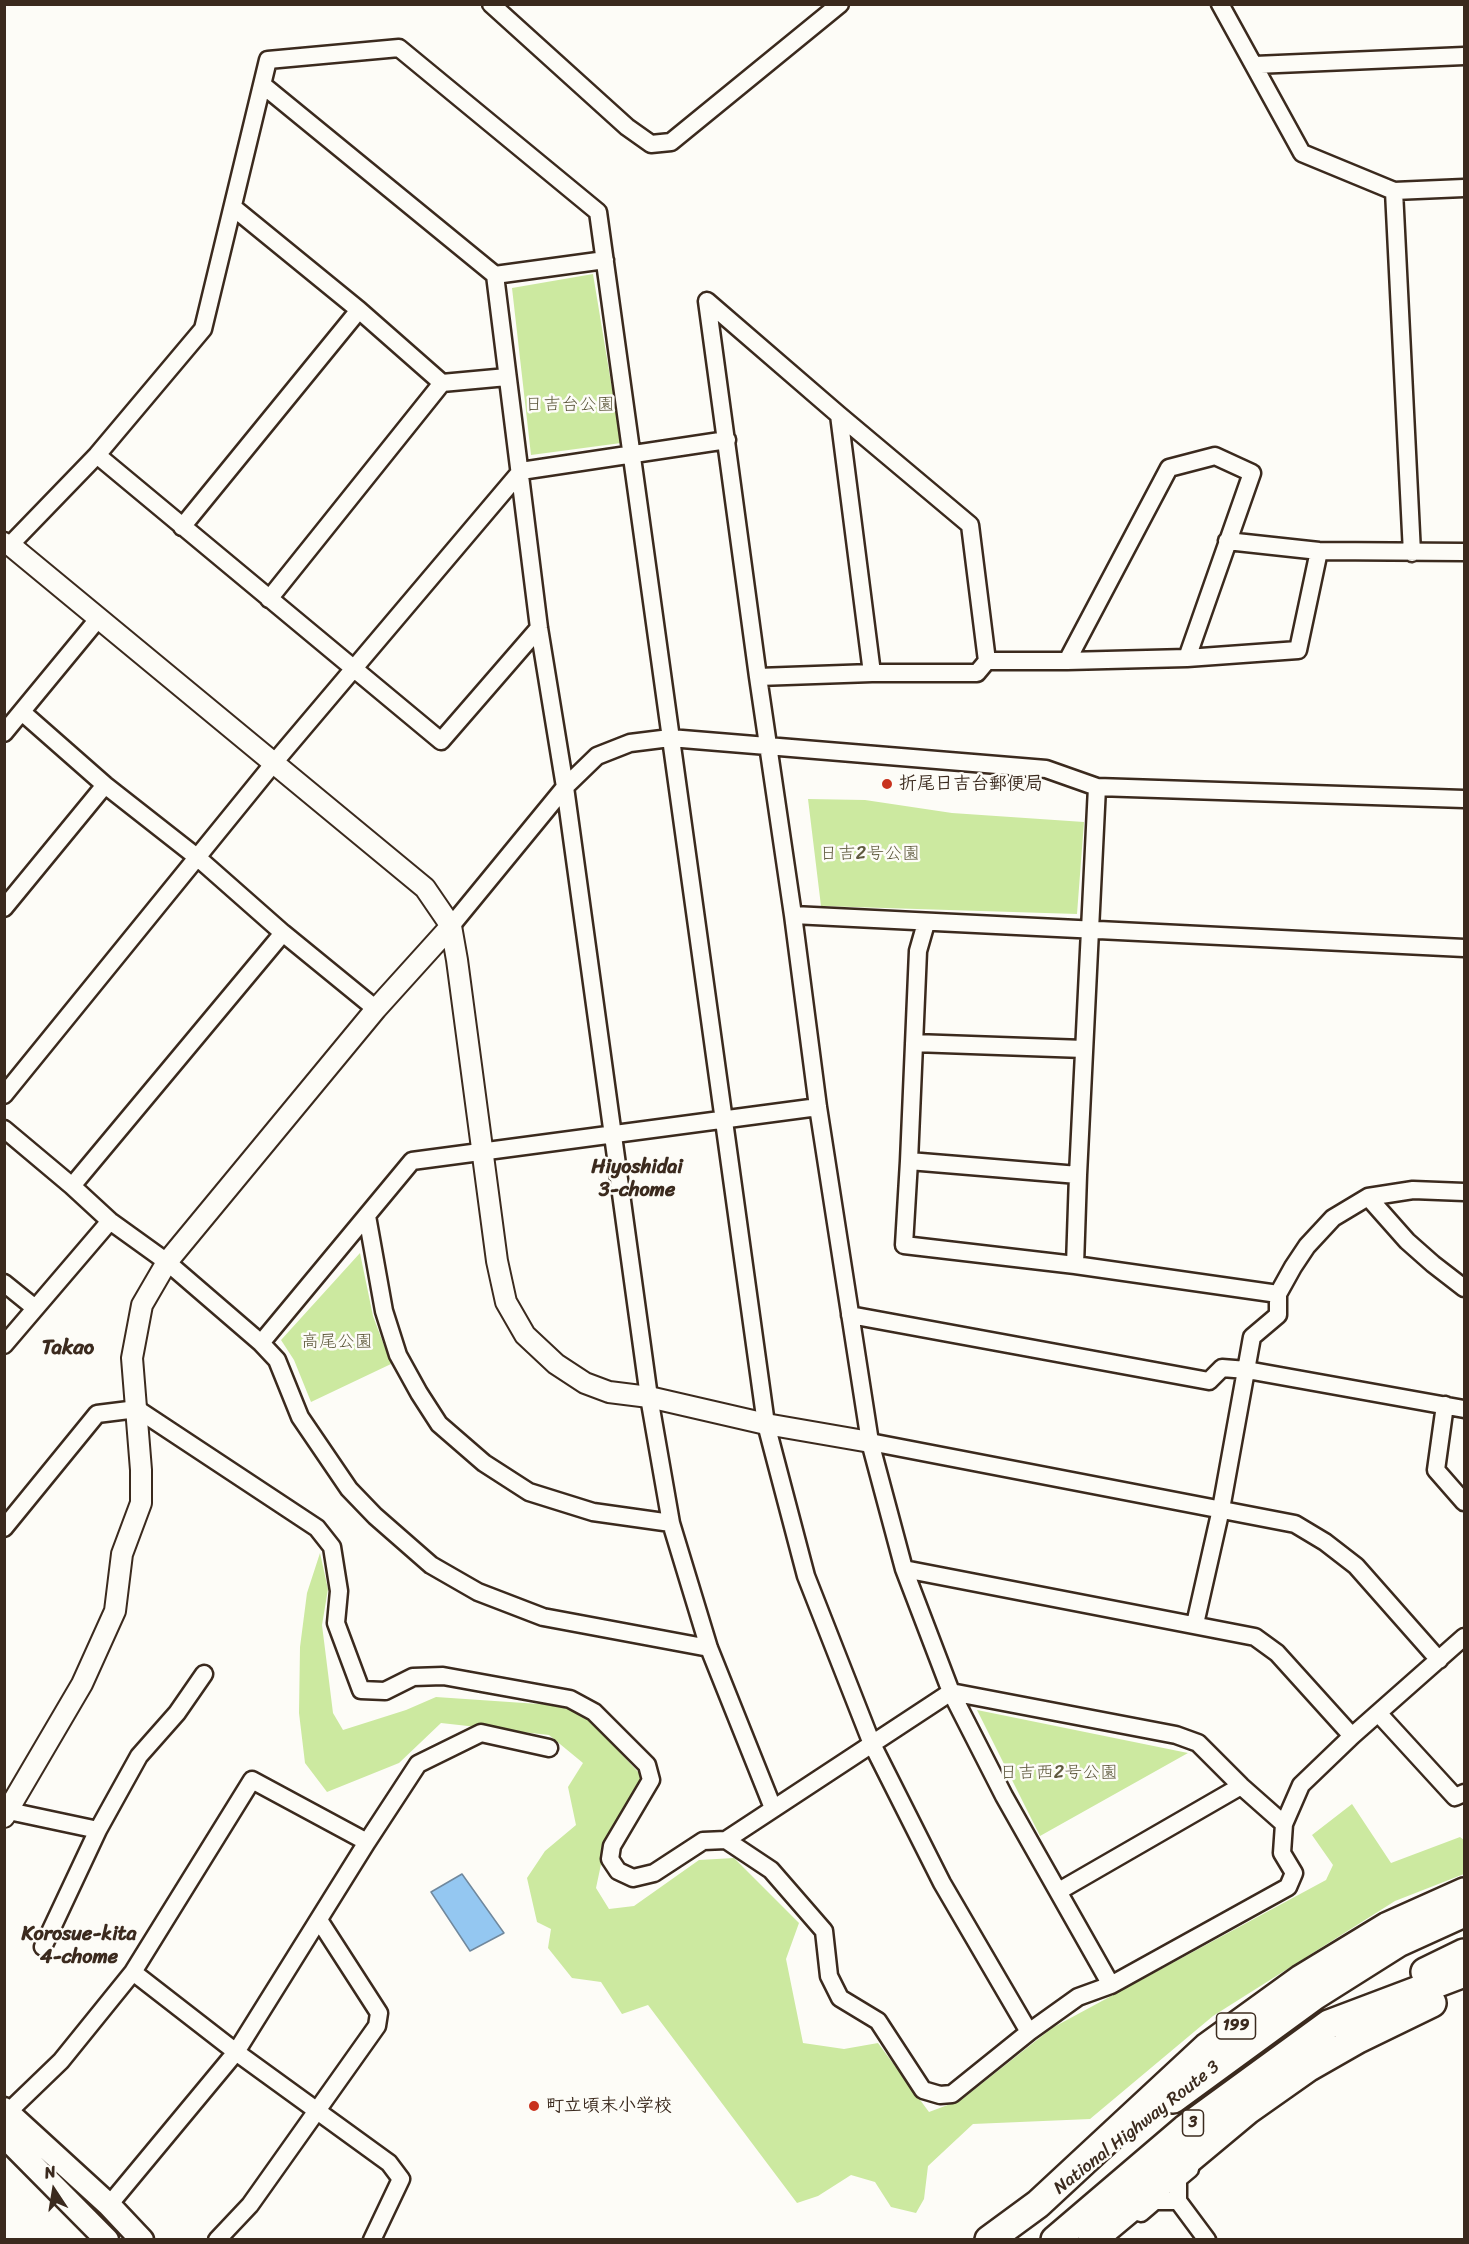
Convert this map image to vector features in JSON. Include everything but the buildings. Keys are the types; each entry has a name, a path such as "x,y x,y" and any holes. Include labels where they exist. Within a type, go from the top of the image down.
{"highway":[{"name":"199","path":"1038,2204 1207,2047 1225,2033 1301,1978 1388,1926 1464,1892"},
{"name":"National Highway Route 3","path":"1000,2240 1038,2204 1214,2067 1314,1996 1398,1943 1464,1913"},
{"path":"1329,2024 1464,1953"},
{"name":"National Highway Route 3","path":"1055,2240 1185,2129 1329,2024 1464,1973"},
{"path":"1092,2240 1248,2110 1292,2079 1348,2044 1410,2012 1452,1996 1464,1987"},
{"path":"989,2240 1038,2204"}],"main road":[{"path":"5,2112 109,2205 142,2240"},
{"path":"4,2136 106,2240"}],"street":[{"path":"491,4 627,127 651,144 671,142 840,4"},
{"path":"1220,4 1302,153 1394,191 1464,188"},
{"path":"1029,2032 942,1883 872,1744 806,1576 766,1424 598,212 399,48 268,60 264,86 203,329 98,455 7,543 425,888 451,926 497,1261 506,1302 525,1335 556,1364 585,1383 609,1392 649,1397 766,1424 1295,1524 1356,1566 1439,1660"},
{"path":"1255,65 1464,56"},
{"path":"264,86 495,275 521,471 538,628 565,787 649,1397 671,1523 709,1648 773,1808"},
{"path":"1394,191 1412,553"},
{"path":"234,208 359,310 442,383"},
{"path":"495,275 605,260"},
{"path":"987,661 970,525 707,301 818,1107 870,1442 904,1569 951,1692 1004,1796 1112,1985"},
{"path":"182,526 359,310"},
{"path":"269,599 442,383 507,377"},
{"path":"839,415 872,673"},
{"path":"4,1095 273,764 521,471 727,440"},
{"path":"98,455 441,741 538,628"},
{"path":"1067,662 1169,468 1215,456 1252,473 1187,658"},
{"path":"1227,541 1320,551 1464,552"},
{"path":"758,677 872,673 976,673 987,661 1067,662 1187,658 1298,650 1320,551"},
{"path":"4,733 98,618"},
{"path":"21,712 105,785 198,858 283,933 376,1009"},
{"path":"98,1830 5,1813 82,1684 115,1611 122,1554 141,1503 137,1409 132,1358 142,1305 167,1262 376,1009 451,926 565,787 597,756 630,743 670,738 1046,769 1097,788 1464,799"},
{"path":"4,908 105,785"},
{"path":"1075,1265 1077,1175 1097,788"},
{"path":"793,915 1464,948"},
{"path":"926,922 918,951 904,1245 1075,1265 1278,1294"},
{"path":"72,1186 283,933"},
{"path":"914,1043 1084,1049"},
{"path":"261,1343 412,1161 818,1107"},
{"path":"4,1129 110,1221 167,1262 261,1343 277,1360 300,1417 349,1489 375,1516 431,1565 478,1592 543,1617 709,1648"},
{"path":"909,1161 1077,1175"},
{"path":"1195,1624 1221,1509 1252,1337 1278,1315 1278,1294 1293,1267 1318,1233 1333,1218 1368,1197 1413,1190 1464,1192"},
{"path":"1368,1197 1407,1241 1464,1288"},
{"path":"367,1216 384,1311 398,1355 439,1424 484,1462 529,1492 593,1512 671,1523"},
{"path":"4,1345 110,1221"},
{"path":"4,1283 35,1308"},
{"path":"850,1315 1209,1381 1222,1368 1247,1370 1464,1408"},
{"path":"1445,1406 1436,1470 1464,1502"},
{"path":"4,1528 96,1414 137,1409 317,1528 332,1547 339,1591 336,1623 361,1690 385,1691 413,1677 443,1676 570,1699 594,1712 647,1765 651,1780 612,1846 610,1859 618,1871 633,1878 654,1873 703,1841 726,1840 951,1692 1176,1735 1198,1743 1241,1786 1284,1824"},
{"path":"904,1569 1256,1637 1277,1653 1352,1736"},
{"path":"726,1840 771,1870 824,1931 829,1976 840,1998 878,2021 923,2090 939,2096 952,2094 1029,2032 1078,1997 1112,1985 1288,1887 1294,1873 1282,1852 1284,1824 1301,1785 1352,1736 1464,1637"},
{"path":"43,1947 98,1830 139,1756 177,1713 204,1674"},
{"path":"1378,1714 1455,1797 1464,1793"},
{"path":"109,2205 236,2052 418,1764 481,1733 549,1748"},
{"path":"5,2112 60,2061 133,1972 252,1780 367,1842"},
{"path":"1059,1891 1241,1786"},
{"path":"217,2240 250,2205 377,2026 379,2013 318,1920"},
{"path":"133,1972 236,2052 389,2163 401,2179 372,2240"},
{"path":"1207,2240 1178,2201 1178,2179 1257,2115 1355,2052 1410,2012"},
{"path":"1109,2240 1155,2201 1178,2201"}],"green space":[{"name":"日吉台公園","path":"593,274 621,443 531,455 512,288"},
{"name":"日吉2号公園","path":"808,799 865,800 952,813 1084,822 1077,914 821,906"},
{"name":"高尾公園","path":"360,1253 373,1316 391,1364 311,1402 294,1360 281,1340"},
{"path":"320,1553 328,1589 322,1625 333,1713 343,1730 406,1710 436,1697 568,1706 589,1719 640,1774 640,1787 607,1836 596,1888 609,1909 634,1906 699,1860 734,1858 799,1923 786,1959 803,2043 844,2049 878,2043 929,2112 961,2100 1052,2028 1326,1880 1333,1865 1312,1835 1352,1804 1391,1863 1460,1837 1464,1840 1464,1874 1395,1901 1213,2016 1090,2119 973,2124 928,2166 924,2199 916,2213 891,2207 875,2182 851,2175 818,2196 797,2203 648,2005 622,2014 601,1982 572,1978 548,1948 551,1929 537,1922 527,1878 545,1851 576,1825 568,1787 583,1763 549,1735 441,1723 399,1763 327,1792 305,1763 299,1713 300,1647 307,1593"},
{"name":"日吉西2号公園","path":"977,1710 1188,1753 1040,1836"}],"water":[{"path":"462,1874 504,1933 470,1951 431,1892"}],"place":[{"name":"折尾日吉台郵便局","path":"887,784"},
{"name":"町立頃末小学校","path":"534,2106"}],"district":[{"name":"Hiyoshidai 3-chome","path":"637,1180"},
{"name":"Takao","path":"68,1349"},
{"name":"Korosue-kita 4-chome","path":"79,1946"}]}
